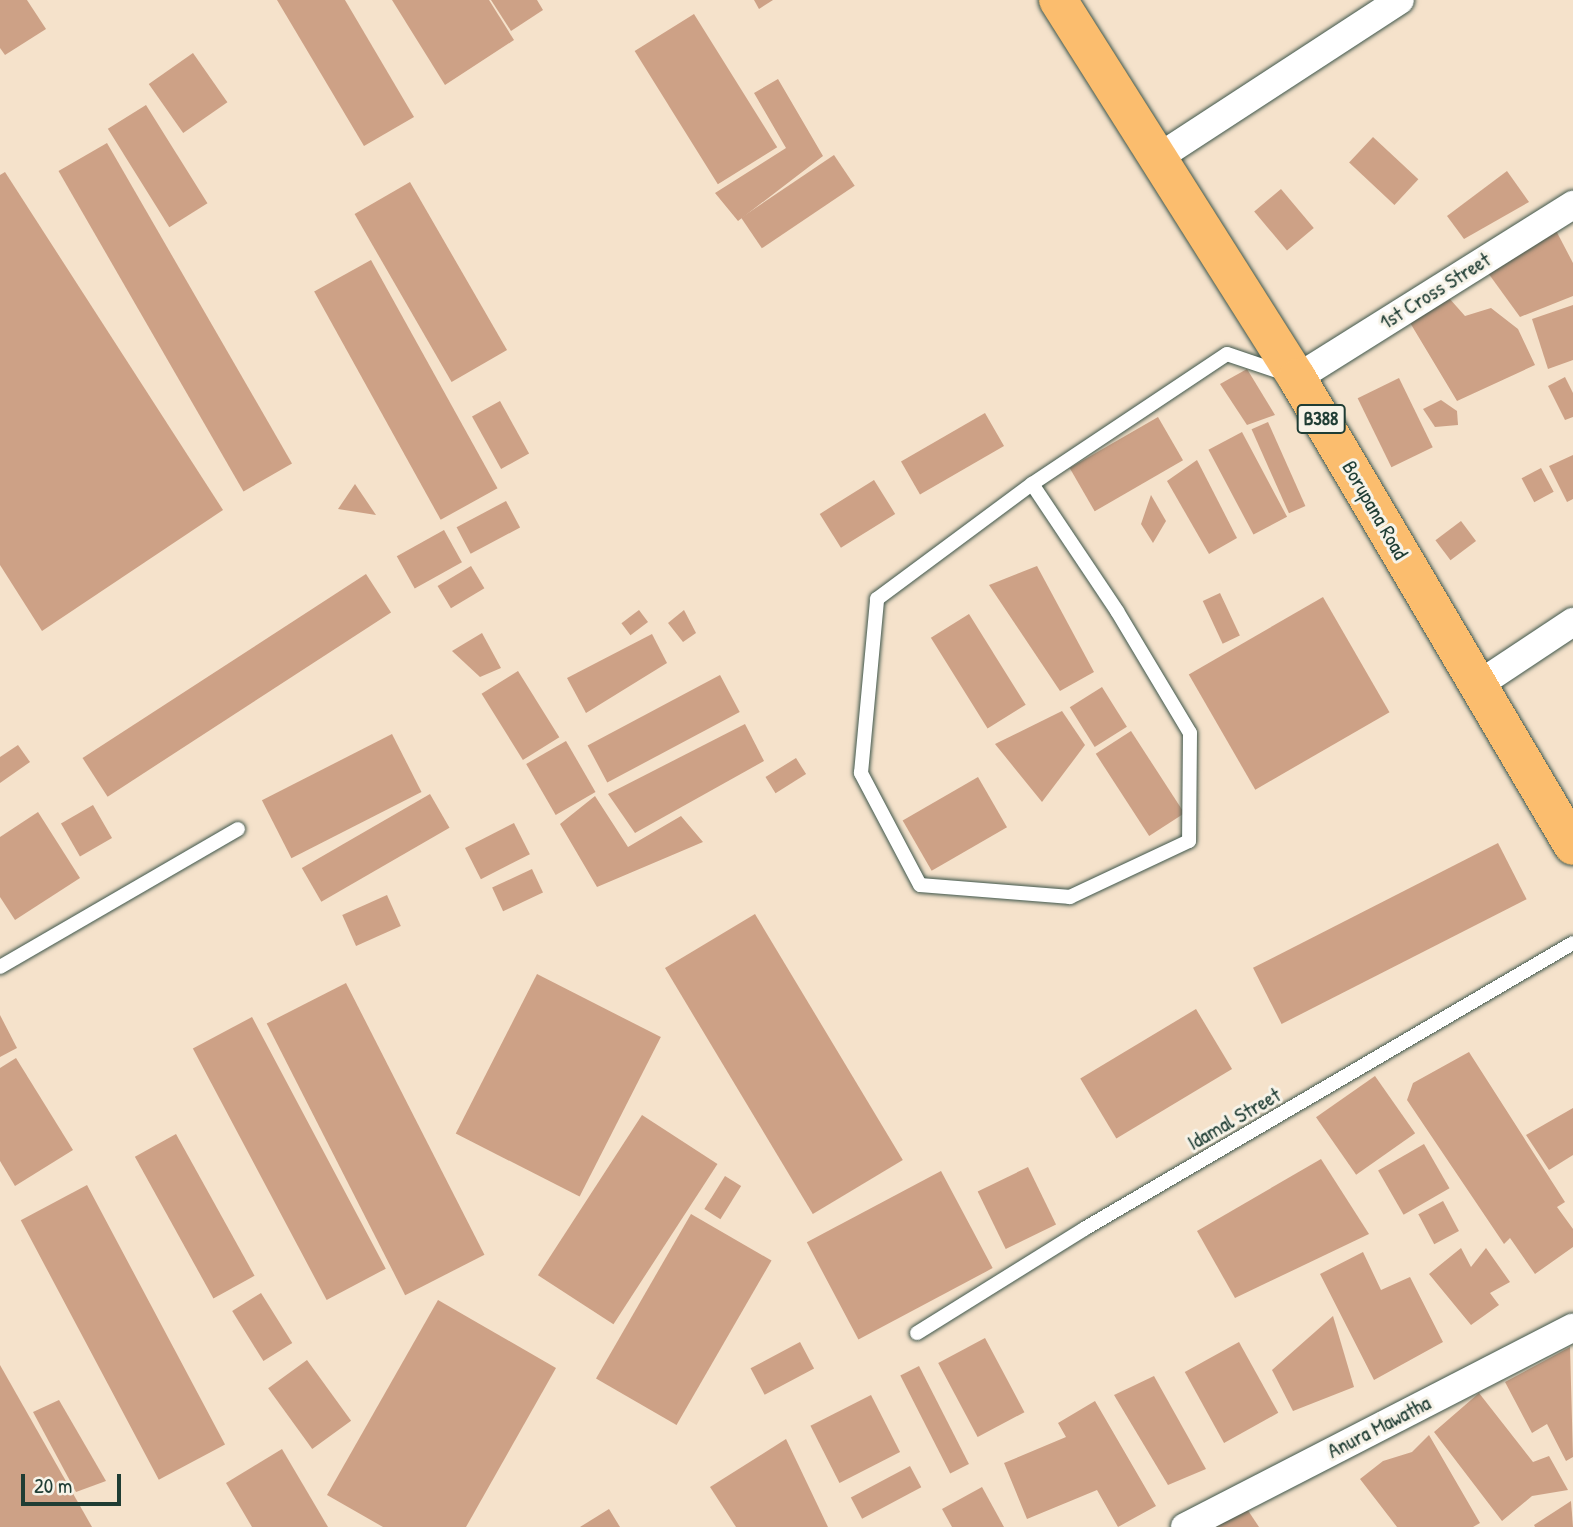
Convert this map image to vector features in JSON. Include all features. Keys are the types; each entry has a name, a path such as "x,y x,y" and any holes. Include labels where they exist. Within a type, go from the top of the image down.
{"main road":[{"name":"Borupana Road","path":"1058,0 1156,159 1297,378 1573,846"}],"street":[{"path":"1156,159 1400,0"},
{"name":"1st Cross Street","path":"1297,378 1573,205"},
{"path":"1478,685 1573,622"},
{"name":"Anura Mawatha","path":"1185,1527 1573,1328"}],"lane":[{"path":"1032,484 1117,611 1190,733 1189,841 1070,897 920,885 861,773 877,599 1032,484 1227,354 1297,378"},
{"path":"0,967 238,829"},
{"name":"Idamal Street","path":"917,1333 1084,1229 1573,943"}],"building":[{"path":"0,0 27,0 46,29 5,55 0,48"},
{"path":"277,0 345,0 414,117 364,146"},
{"path":"392,0 489,0 514,40 445,85"},
{"path":"491,0 537,0 543,10 511,31"},
{"path":"754,0 773,0 759,9"},
{"path":"694,14 777,147 718,184 635,51"},
{"path":"193,53 227,102 183,133 149,84"},
{"path":"778,79 823,156 738,221 715,193 786,148 754,93"},
{"path":"146,105 207,203 169,227 108,129"},
{"path":"1373,137 1418,179 1394,205 1349,163"},
{"path":"107,143 292,463 244,491 59,171"},
{"path":"834,155 855,186 762,248 741,218"},
{"path":"1507,171 1529,202 1464,239 1447,216"},
{"path":"5,172 223,510 42,631 0,565 0,175"},
{"path":"410,182 507,350 452,382 355,214"},
{"path":"1281,189 1314,228 1287,251 1254,211"},
{"path":"1551,221 1573,263 1573,296 1520,317 1483,266"},
{"path":"371,260 498,488 441,520 314,292"},
{"path":"1441,289 1465,316 1491,308 1518,329 1535,365 1457,401 1409,321"},
{"path":"1573,305 1573,360 1548,369 1532,319"},
{"path":"1247,369 1275,415 1247,425 1220,384"},
{"path":"1565,377 1573,393 1573,417 1565,420 1548,386"},
{"path":"1399,378 1433,447 1391,467 1358,398"},
{"path":"1441,400 1457,411 1458,425 1435,427 1423,409"},
{"path":"500,401 529,453 501,469 472,417"},
{"path":"985,413 1004,446 920,494 901,462"},
{"path":"1158,417 1183,460 1095,511 1070,468"},
{"path":"1268,422 1305,506 1289,513 1252,429"},
{"path":"1242,432 1287,517 1254,535 1208,450"},
{"path":"1573,455 1573,499 1567,502 1549,466"},
{"path":"1197,460 1237,538 1209,554 1167,481"},
{"path":"1541,468 1554,492 1534,502 1522,478"},
{"path":"874,480 895,514 841,548 820,514"},
{"path":"355,484 376,515 338,509"},
{"path":"1151,495 1166,521 1153,543 1141,524"},
{"path":"506,501 520,527 471,554 457,527"},
{"path":"1461,521 1476,541 1450,560 1435,540"},
{"path":"444,530 462,562 415,589 397,556"},
{"path":"471,566 484,588 451,608 438,586"},
{"path":"1037,566 1094,672 1060,691 989,585"},
{"path":"366,574 391,613 108,797 83,758"},
{"path":"1220,593 1240,636 1223,644 1203,601"},
{"path":"1323,597 1390,712 1255,790 1189,674"},
{"path":"639,610 648,622 630,635 621,623"},
{"path":"684,610 696,633 683,642 668,623"},
{"path":"969,614 1026,705 988,729 931,638"},
{"path":"482,633 501,668 480,677 452,651"},
{"path":"652,634 667,663 586,713 567,678"},
{"path":"518,671 559,737 523,760 482,694"},
{"path":"720,675 740,712 607,783 588,745"},
{"path":"1102,687 1127,727 1095,747 1070,707"},
{"path":"1062,711 1085,745 1042,802 995,744"},
{"path":"745,724 764,761 635,833 608,794"},
{"path":"1131,731 1184,813 1149,836 1096,754"},
{"path":"392,734 422,792 291,858 262,800"},
{"path":"566,741 596,792 556,815 526,764"},
{"path":"18,745 30,762 0,783 0,757"},
{"path":"796,758 806,774 776,793 765,777"},
{"path":"978,777 1007,827 932,871 903,820"},
{"path":"430,794 450,828 321,902 302,868"},
{"path":"595,796 628,847 681,816 703,842 597,887 560,824"},
{"path":"93,805 112,838 80,856 61,824"},
{"path":"38,812 80,878 15,920 0,897 0,837"},
{"path":"514,823 530,854 481,879 465,848"},
{"path":"1498,843 1527,899 1282,1024 1253,968"},
{"path":"532,869 543,893 503,911 492,888"},
{"path":"387,895 401,926 356,946 342,915"},
{"path":"755,914 903,1160 813,1214 665,968"},
{"path":"537,974 661,1037 580,1197 456,1133"},
{"path":"346,983 484,1255 405,1295 267,1023"},
{"path":"1196,1009 1232,1069 1116,1139 1080,1079"},
{"path":"0,1015 17,1048 0,1057"},
{"path":"252,1017 386,1269 327,1300 193,1048"},
{"path":"1469,1052 1565,1202 1557,1207 1573,1229 1573,1247 1535,1274 1510,1238 1504,1244 1407,1100 1413,1083"},
{"path":"16,1058 73,1150 15,1186 0,1161 0,1068"},
{"path":"1375,1076 1415,1133 1356,1175 1316,1117"},
{"path":"1573,1108 1573,1155 1549,1170 1526,1135"},
{"path":"642,1115 717,1164 613,1324 538,1275"},
{"path":"176,1134 255,1276 213,1298 135,1157"},
{"path":"1424,1144 1450,1188 1404,1215 1378,1170"},
{"path":"1321,1159 1369,1234 1235,1298 1197,1231"},
{"path":"1028,1167 1056,1225 1006,1249 978,1192"},
{"path":"941,1171 993,1268 858,1339 807,1242"},
{"path":"725,1176 741,1186 720,1219 704,1209"},
{"path":"87,1185 225,1445 159,1480 21,1220"},
{"path":"1443,1201 1459,1231 1434,1244 1418,1214"},
{"path":"691,1214 772,1260 677,1425 596,1379"},
{"path":"1461,1248 1471,1267 1486,1248 1510,1282 1490,1293 1499,1305 1471,1325 1429,1274"},
{"path":"1363,1252 1381,1290 1410,1277 1443,1342 1374,1380 1320,1274"},
{"path":"261,1293 292,1343 263,1361 232,1311"},
{"path":"438,1300 556,1368 466,1527 383,1527 327,1495"},
{"path":"1333,1316 1354,1387 1293,1411 1272,1370"},
{"path":"985,1338 1024,1412 978,1437 938,1363"},
{"path":"800,1342 814,1368 765,1395 751,1368"},
{"path":"1239,1342 1278,1413 1224,1443 1185,1372"},
{"path":"1570,1347 1573,1457 1566,1461 1547,1424 1532,1433 1505,1382"},
{"path":"307,1360 351,1421 312,1449 268,1388"},
{"path":"0,1365 92,1527 0,1527"},
{"path":"919,1366 969,1464 950,1474 900,1376"},
{"path":"1154,1376 1206,1469 1168,1485 1114,1395"},
{"path":"1479,1393 1533,1462 1549,1456 1568,1490 1532,1496 1502,1521 1434,1432"},
{"path":"871,1395 900,1452 839,1483 810,1426"},
{"path":"59,1400 106,1481 76,1492 33,1412"},
{"path":"1095,1401 1156,1506 1118,1527 1097,1490 1027,1519 1004,1463 1066,1437 1058,1423"},
{"path":"1429,1435 1480,1523 1473,1527 1397,1527 1360,1479 1383,1461 1412,1452"},
{"path":"786,1439 828,1527 736,1527 710,1487"},
{"path":"282,1449 328,1527 252,1527 226,1483"},
{"path":"910,1466 921,1487 862,1519 851,1497"},
{"path":"982,1487 1004,1527 952,1527 942,1509"},
{"path":"1571,1501 1573,1527 1535,1527 1534,1525"},
{"path":"609,1509 620,1527 580,1527"},
{"path":"1247,1509 1259,1527 1213,1527"}]}
